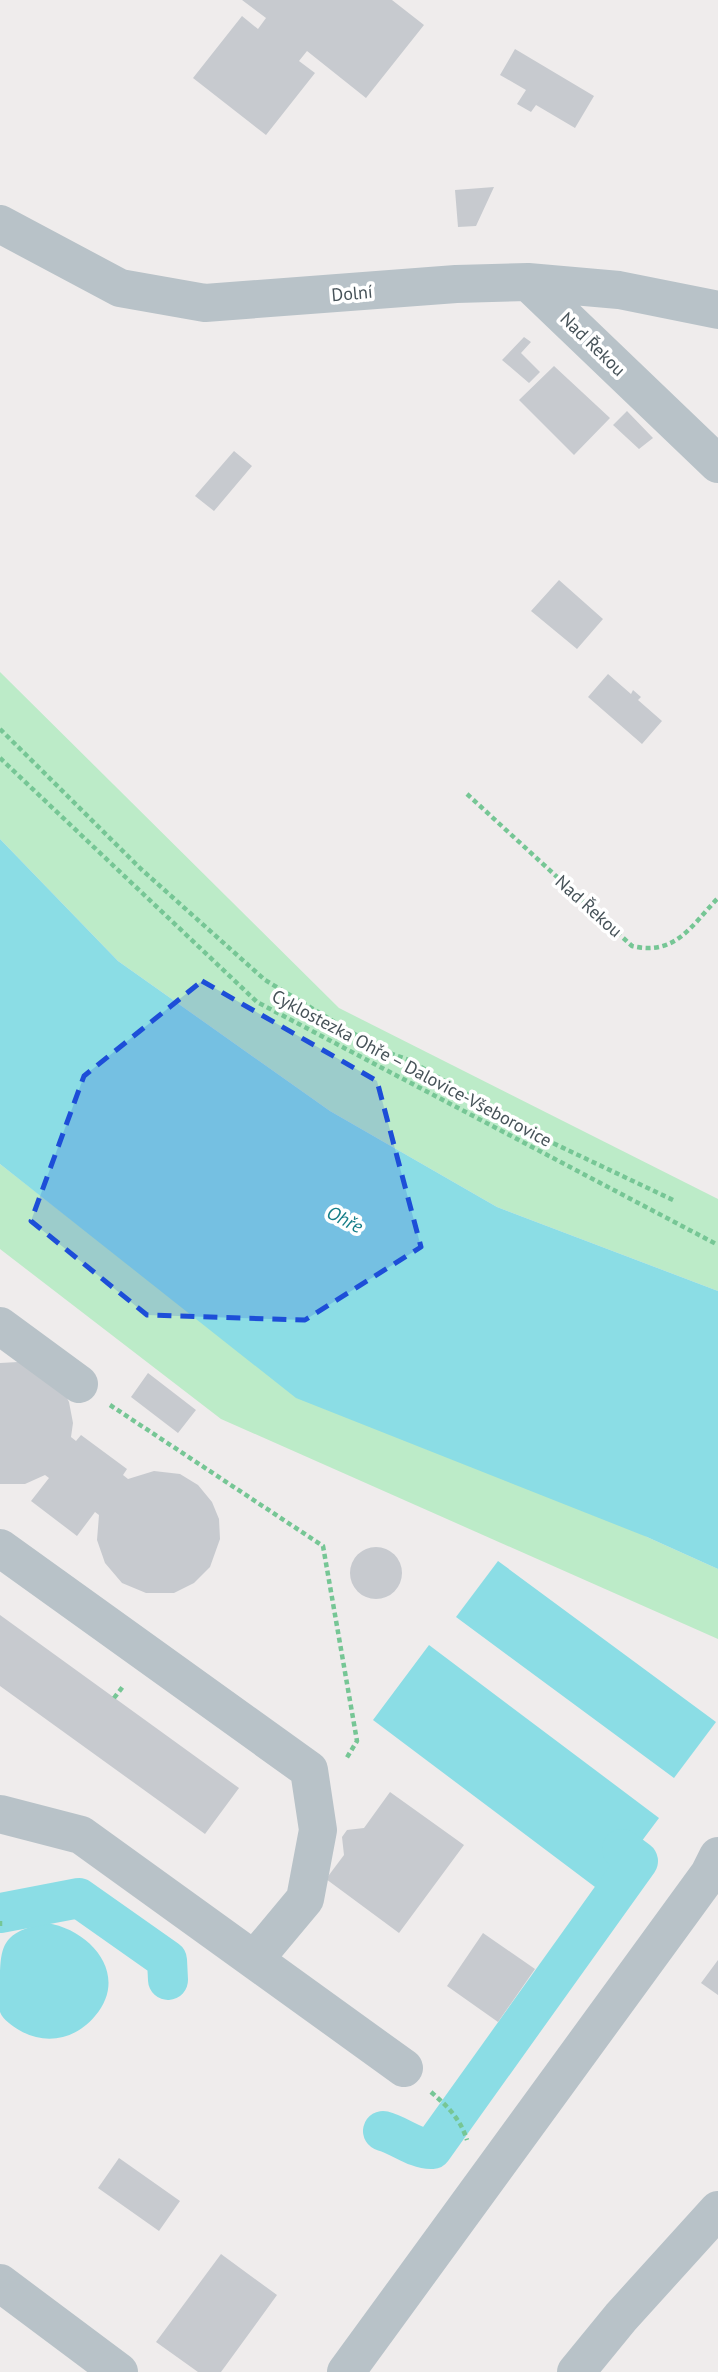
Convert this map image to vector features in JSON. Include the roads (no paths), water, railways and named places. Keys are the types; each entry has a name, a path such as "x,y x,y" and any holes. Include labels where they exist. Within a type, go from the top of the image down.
{"street":[{"name":"Dolní","path":"0,224 120,288 205,303 456,284 528,282 619,290 718,310"},
{"name":"Nad Řekou","path":"528,282 718,464"},
{"path":"0,1326 79,1384"},
{"path":"0,1548 309,1770 318,1830 304,1899 254,1961"},
{"path":"0,1814 81,1835 404,2068"},
{"path":"346,2372 715,1870"},
{"path":"576,2372 621,2317 718,2210"},
{"path":"0,2283 119,2372"}],"water":[{"name":"Ohře","path":"0,839 118,961 330,1111 497,1207 718,1291 718,1569 647,1537 296,1398 0,1164"},
{"path":"498,1561 716,1722 674,1778 456,1617"},
{"path":"429,1645 659,1818 603,1893 373,1720"},
{"path":"47,1923 63,1927 91,1945 107,1970 108,1985 105,2001 87,2024 70,2035 50,2039 19,2030 0,2012 3,1949 13,1935"}],"waterway":[{"path":"383,2131 420,2147 432,2149 638,1861 622,1849"},
{"path":"0,1913 79,1898 167,1960 168,1980"}]}
